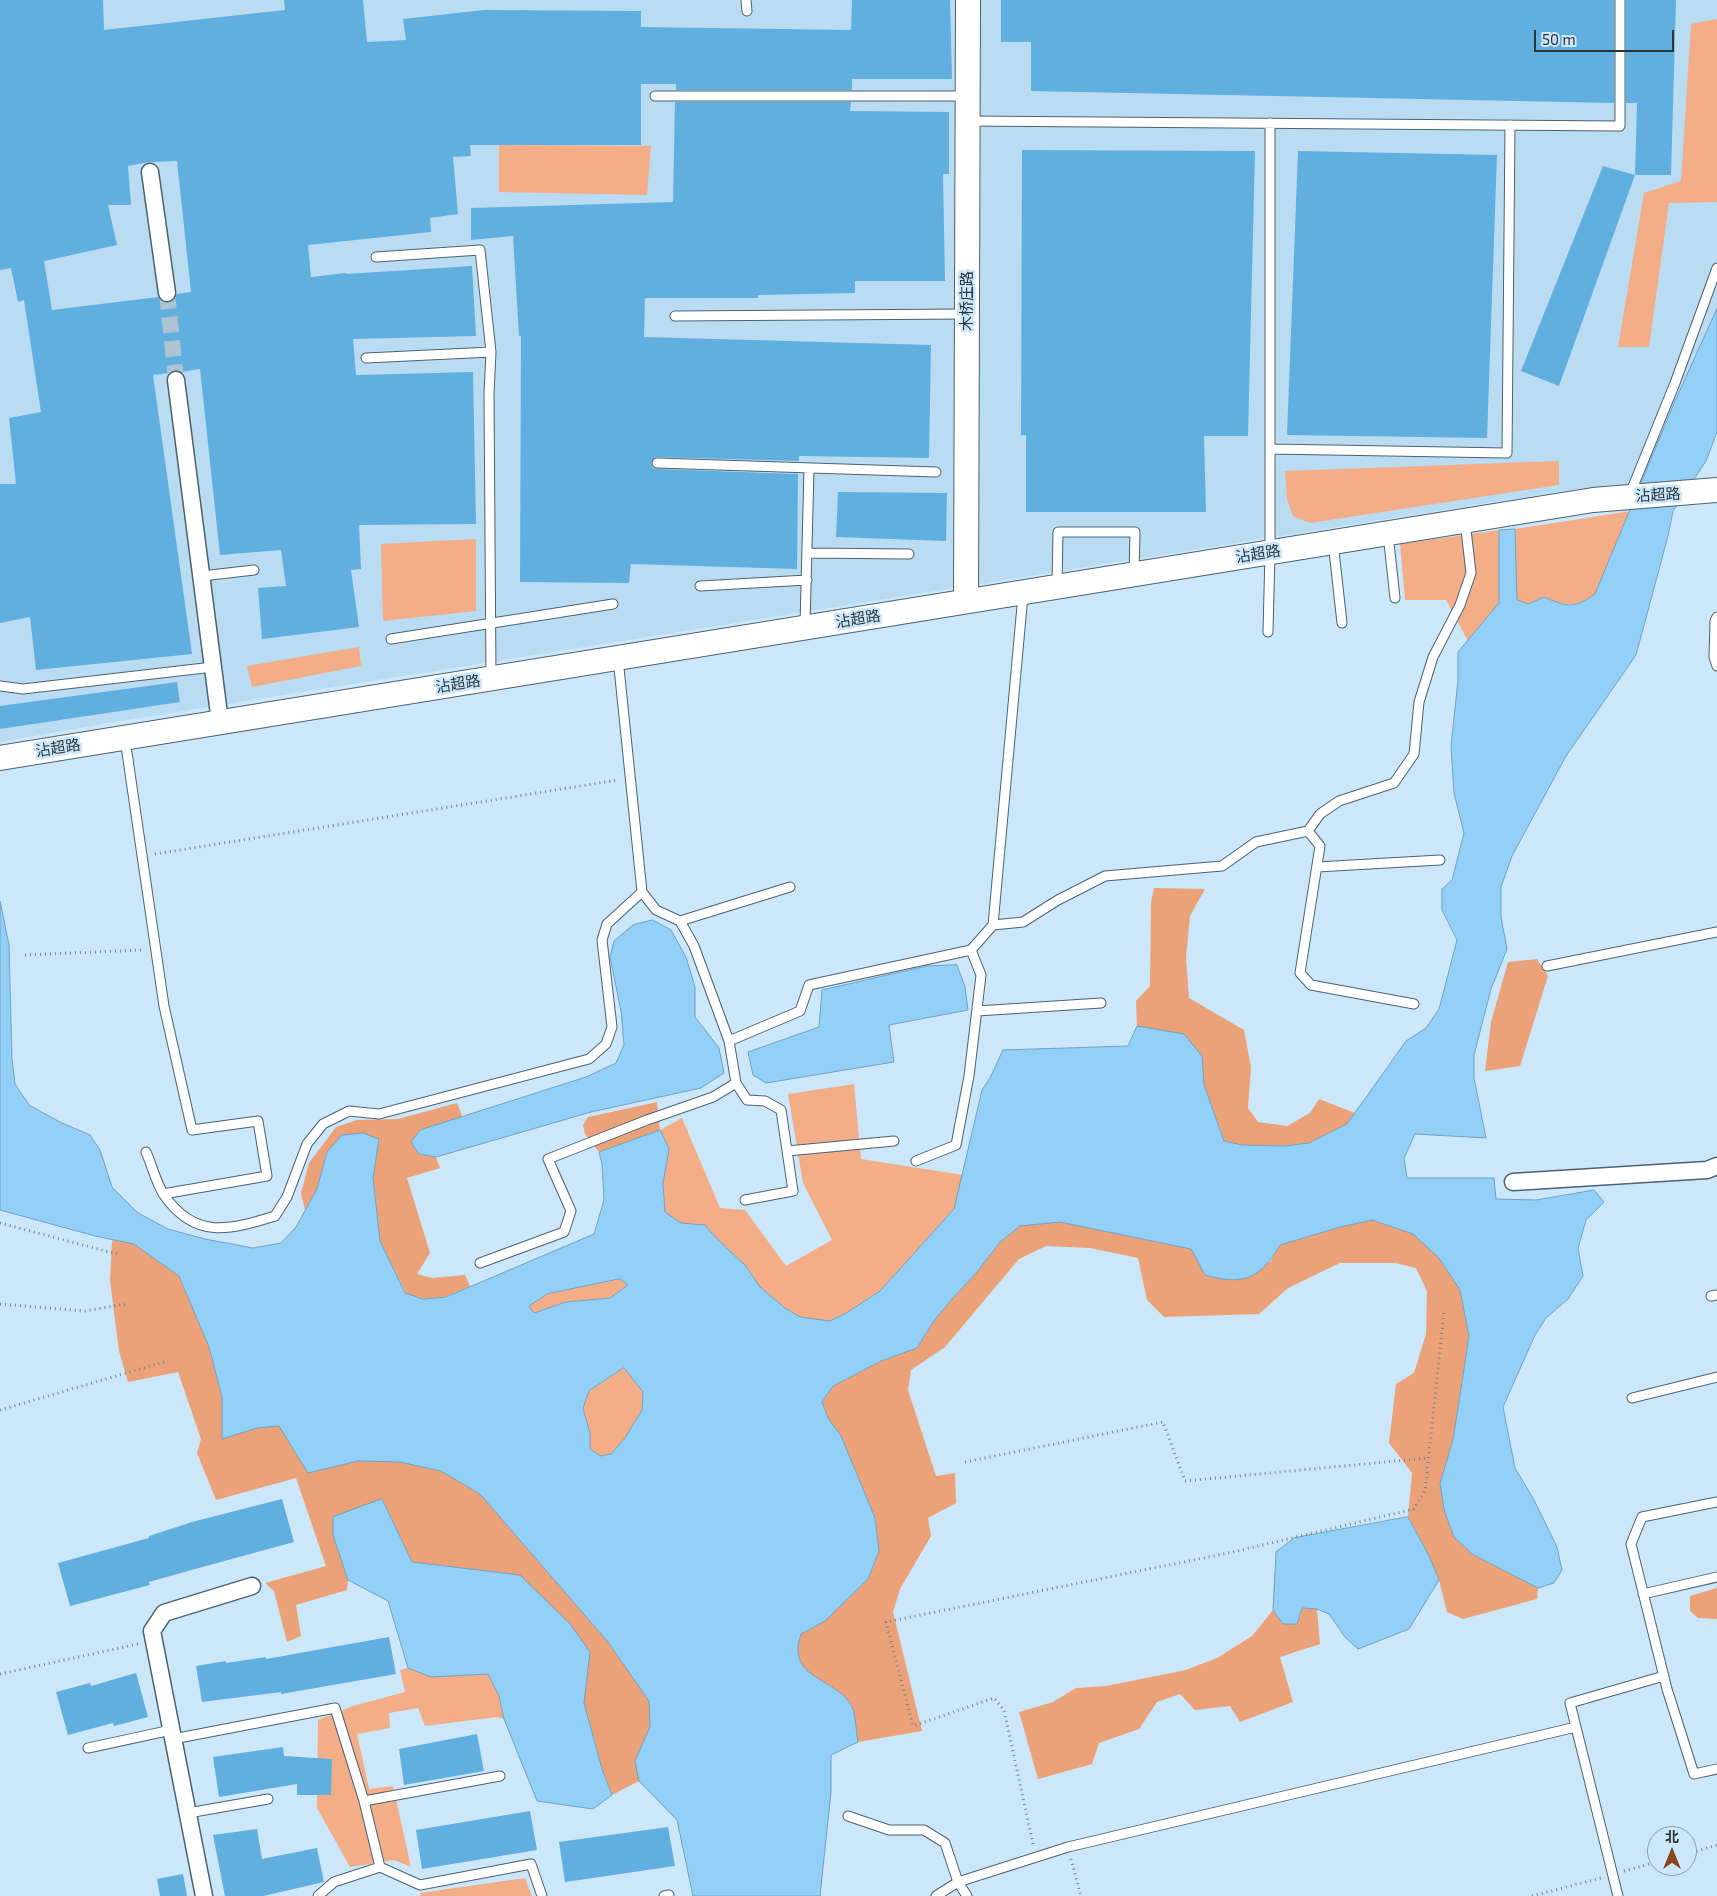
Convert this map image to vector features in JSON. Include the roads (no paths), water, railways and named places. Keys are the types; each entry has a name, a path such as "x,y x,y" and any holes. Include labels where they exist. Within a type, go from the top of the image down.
{"street":[{"name":"木桥庄路","path":"966,601 968,0"},
{"path":"150,172 167,293"},
{"path":"176,380 220,722"},
{"name":"沾超路","path":"0,758 1593,500 1717,490"},
{"path":"1513,1182 1707,1170 1717,1166"},
{"path":"204,1896 152,1631 164,1613 252,1586"}],"lane":[{"path":"746,0 747,11"},
{"path":"967,121 1620,126 1620,0"},
{"path":"655,96 967,96"},
{"path":"1268,632 1270,552 1270,124"},
{"path":"1270,450 1507,453 1510,125"},
{"path":"376,257 480,250 491,352 489,404 491,678"},
{"path":"1632,497 1717,268"},
{"path":"675,316 967,314"},
{"path":"366,358 491,352"},
{"path":"657,463 936,472"},
{"path":"805,627 809,468"},
{"path":"993,925 1023,922 1058,900 1105,876 1222,866 1256,842 1308,831 1320,814 1339,801 1394,783 1414,754 1419,702 1434,657 1460,605 1471,573 1465,520"},
{"path":"1057,587 1058,532 1135,532 1134,574"},
{"path":"1388,533 1395,598"},
{"path":"1333,542 1342,623"},
{"path":"807,552 909,554"},
{"path":"202,576 254,570"},
{"path":"700,586 806,580"},
{"path":"729,1041 800,1011 809,985 972,950 993,925 1023,592"},
{"path":"391,638 613,604"},
{"path":"1717,617 1715,621 1714,656 1717,666"},
{"path":"618,658 642,892 656,910 680,921 694,946 729,1041 736,1083 747,1100 765,1101 781,1110 792,1191 745,1200"},
{"path":"0,686 23,689 213,667"},
{"path":"124,738 164,1006 192,1130 258,1121 267,1176 163,1194"},
{"path":"1308,831 1320,846 1300,973 1310,985 1414,1004"},
{"path":"1317,867 1440,860"},
{"path":"680,921 790,887"},
{"path":"146,1152 163,1194 185,1218 209,1228 243,1226 275,1216 287,1197 306,1144 323,1124 349,1111 380,1114 588,1059 606,1044 612,1027 602,940 607,924 642,892"},
{"path":"1547,966 1717,932"},
{"path":"916,1161 956,1145 969,1076 981,975 972,950"},
{"path":"977,1011 1101,1003"},
{"path":"480,1264 564,1232 571,1211 548,1159 647,1120 713,1097 736,1083"},
{"path":"787,1151 894,1142"},
{"path":"1632,1398 1717,1377"},
{"path":"1717,1502 1642,1518 1631,1544 1664,1676 1694,1774 1717,1769"},
{"path":"1643,1594 1717,1577"},
{"path":"1618,1896 1570,1703 1664,1676"},
{"path":"88,1748 335,1708 364,1801 380,1867"},
{"path":"936,1896 958,1882 1068,1846 1576,1727"},
{"path":"364,1801 500,1776"},
{"path":"188,1813 268,1799"},
{"path":"848,1816 889,1830 924,1830 945,1842 958,1882 967,1896"},
{"path":"318,1896 334,1882 380,1867 420,1885 531,1864 542,1896"}],"water":[{"path":"1717,309 1717,432 1706,461 1673,511 1636,655 1566,756 1512,856 1501,887 1501,917 1507,949 1491,989 1474,1055 1474,1078 1486,1138 1415,1134 1404,1158 1407,1178 1494,1178 1496,1199 1536,1200 1594,1190 1604,1202 1586,1220 1578,1248 1583,1276 1568,1299 1546,1318 1535,1335 1503,1407 1515,1468 1534,1500 1557,1547 1562,1570 1554,1583 1538,1588 1472,1554 1454,1537 1444,1510 1440,1483 1453,1440 1469,1336 1460,1290 1439,1258 1413,1234 1372,1220 1340,1227 1280,1245 1273,1257 1258,1272 1249,1277 1230,1280 1205,1275 1191,1249 1060,1222 1020,1226 1000,1242 977,1272 933,1322 917,1348 881,1361 833,1386 822,1402 828,1418 841,1436 875,1518 879,1551 868,1579 825,1621 801,1634 798,1649 800,1661 806,1669 845,1697 852,1707 858,1742 831,1755 831,1792 820,1896 693,1896 677,1820 639,1781 635,1761 650,1727 649,1701 608,1642 480,1494 441,1471 400,1462 358,1461 308,1473 279,1426 257,1428 222,1439 222,1397 209,1347 179,1276 134,1244 95,1236 0,1210 0,901 9,945 12,1059 15,1084 29,1105 60,1122 90,1135 100,1150 112,1187 138,1213 168,1229 205,1239 253,1248 281,1243 296,1227 317,1189 327,1152 342,1135 363,1133 379,1139 373,1178 380,1241 405,1293 423,1299 446,1297 594,1234 604,1200 602,1164 599,1152 660,1130 669,1149 663,1183 665,1212 681,1223 705,1225 745,1265 760,1287 785,1308 800,1317 830,1321 848,1312 880,1291 954,1209 982,1090 990,1078 1003,1050 1128,1046 1137,1026 1184,1034 1202,1056 1204,1085 1224,1141 1242,1145 1284,1146 1309,1143 1347,1124 1406,1041 1426,1028 1439,1009 1457,940 1442,910 1442,889 1452,880 1464,833 1454,793 1451,746 1458,680 1458,652 1499,603 1499,530 1515,529 1517,600 1528,604 1544,597 1571,605 1582,602 1595,594 1675,401","holes":["620,1279 628,1285 610,1298 566,1302 534,1313 529,1306 547,1294","624,1368 643,1392 642,1410 625,1438 611,1454 601,1456 590,1449 590,1433 583,1408 589,1391"]},
{"path":"653,920 671,930 686,957 695,987 695,1017 719,1048 724,1073 701,1088 591,1112 436,1157 419,1154 411,1142 420,1130 586,1077 616,1063 624,1045 621,1011 610,957 614,941 633,925"},
{"path":"957,965 965,987 968,1010 889,1025 894,1062 766,1083 753,1075 748,1052 819,1027 822,990 927,966"},
{"path":"382,1499 412,1562 520,1575 570,1624 590,1652 584,1703 602,1769 612,1795 593,1809 537,1801 504,1719 499,1696 488,1674 431,1677 408,1668 388,1601 348,1580 333,1535 333,1517"},
{"path":"1408,1517 1429,1556 1439,1580 1409,1629 1358,1649 1345,1637 1329,1614 1317,1609 1302,1608 1297,1624 1283,1624 1273,1610 1276,1552 1294,1538"}],"tunnel":[{"path":"167,293 176,380"}]}
